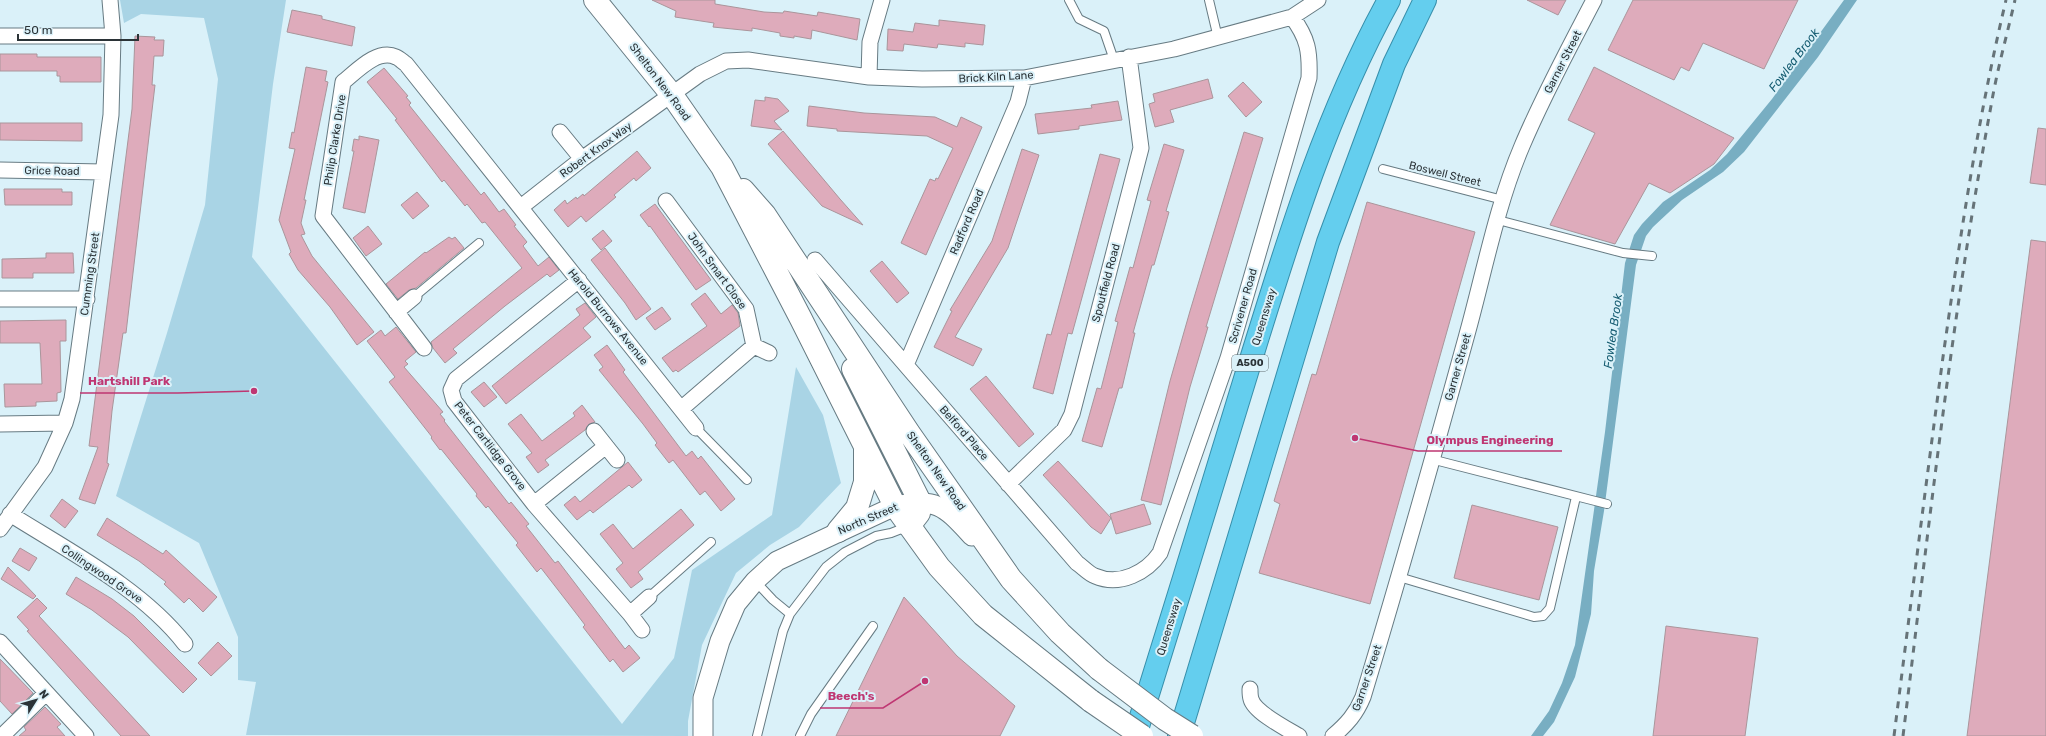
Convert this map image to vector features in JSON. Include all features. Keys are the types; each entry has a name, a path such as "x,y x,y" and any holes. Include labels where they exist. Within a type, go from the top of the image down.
{"highway":[{"path":"1355,66 1381,0"},
{"name":"Queensway","path":"1135,736 1283,254 1313,166 1355,66 1389,0"},
{"path":"1179,736 1328,242 1394,64 1425,0"},
{"path":"1394,64 1434,0"}],"main road":[{"name":"Shelton New Road","path":"595,0 672,95 722,166 765,215 909,433 1011,579 1060,633 1099,669 1165,719 1192,736"},
{"name":"Shelton New Road","path":"722,166 865,444 895,506 908,526 939,567 983,616 1091,701 1142,736"},
{"path":"820,300 859,382 920,502 919,513 908,526"},
{"path":"838,531 857,508 865,482 865,444"}],"street":[{"name":"Cumming Street","path":"0,529 45,467 65,423 72,399 112,115 114,36 110,0"},
{"path":"869,77 870,42 882,0"},
{"name":"Brick Kiln Lane","path":"672,95 711,67 726,61 748,60 869,77 922,79 1024,78 1129,57 1174,50 1292,17 1318,0"},
{"name":"Garner Street","path":"1333,736 1348,724 1358,711 1399,577 1503,200 1522,147 1557,71 1594,0"},
{"name":"Scrivener Road","path":"1128,578 1153,564 1160,552 1228,358 1309,78 1310,57 1303,32 1292,17"},
{"path":"0,36 114,36"},
{"name":"Philip Clarke Drive","path":"424,348 323,216 343,82 374,58 385,55 395,56 406,64 521,207"},
{"name":"Spoutfield Road","path":"1008,484 1064,430 1072,414 1141,148 1129,57"},
{"name":"Radford Road","path":"906,365 1018,102 1024,78"},
{"name":"Robert Knox Way","path":"521,207 582,160 672,95"},
{"path":"560,132 582,160"},
{"name":"Grice Road","path":"0,170 104,172"},
{"name":"John Smart Close","path":"666,201 746,309 754,346"},
{"name":"Harold Burrows Avenue","path":"521,207 696,428"},
{"name":"Belford Place","path":"815,260 1077,563 1095,576 1113,579 1128,578"},
{"name":"Peter Cartlidge Grove","path":"578,280 456,379 451,390 454,401 534,504 630,614 642,630"},
{"path":"396,312 414,297"},
{"path":"0,299 87,299"},
{"path":"681,409 754,346 769,353"},
{"path":"0,424 65,423"},
{"path":"594,431 617,460"},
{"path":"534,504 606,446"},
{"name":"North Street","path":"702,736 703,698 720,641 736,604 755,581 777,561 838,531 895,506 930,502 951,514 1011,579"},
{"name":"Collingwood Grove","path":"10,514 145,602 172,628 185,644"},
{"path":"630,614 650,597"},
{"path":"0,642 86,736"},
{"path":"1250,689 1250,700 1255,706 1268,717 1299,736"},
{"path":"2,736 46,693"}],"lane":[{"path":"1069,0 1079,19 1104,31 1114,60"},
{"path":"1209,0 1218,38"},
{"name":"Boswell Street","path":"1383,169 1503,200"},
{"path":"1498,220 1623,253 1652,256"},
{"path":"414,297 479,243"},
{"path":"696,428 747,480"},
{"path":"1432,459 1590,501 1607,504"},
{"path":"1399,577 1534,617 1543,616 1550,608 1576,497"},
{"name":"North Street","path":"757,736 782,631 790,614 826,567 845,552 876,536 891,533 908,526"},
{"path":"650,597 710,542"},
{"path":"755,581 773,600 790,614"},
{"path":"800,736 811,714 874,626"}],"shaded area":[{"path":"120,0 286,0 273,84 252,257 622,724 674,658 692,570 772,515 796,367 823,415 841,483 799,527 770,545 736,573 702,645 688,721 688,736 246,735 256,682 238,680 238,637 199,543 116,496 205,205 218,79 204,18 141,14 124,23"},
{"path":"1844,0 1857,0 1818,57 1744,152 1723,172 1682,200 1653,227 1646,236 1636,265 1604,511 1594,571 1591,614 1575,677 1554,722 1543,736 1531,736 1549,711 1562,683 1575,645 1605,432 1625,263 1634,235 1642,224 1663,202 1710,170 1727,154 1772,99"}],"building":[{"path":"652,0 715,0 715,4 764,12 783,13 784,11 817,16 818,12 860,19 857,40 812,30 811,39 794,36 794,38 780,36 780,33 752,28 752,31 713,27 714,23 675,17 676,11"},
{"path":"1527,0 1566,0 1558,15"},
{"path":"1633,0 1798,0 1764,69 1703,43 1689,71 1681,67 1674,80 1608,50"},
{"path":"292,10 322,16 322,19 355,27 352,46 287,32"},
{"path":"939,20 985,25 983,45 965,43 965,47 938,44 937,48 904,44 903,51 887,50 888,29 913,32 915,23 939,26"},
{"path":"135,36 155,37 154,40 164,40 163,56 154,56 152,85 155,85 126,333 123,333 112,411 107,463 109,464 95,504 79,499 98,447 89,446 132,109"},
{"path":"0,54 37,54 37,57 101,57 101,82 60,82 60,76 57,76 57,71 0,71"},
{"path":"306,67 327,71 325,81 328,82 304,200 306,200 301,223 305,234 301,235 312,256 374,332 357,345 330,307 298,270 289,254 291,252 279,220 295,149 289,148 292,132 294,133"},
{"path":"1594,67 1734,138 1714,164 1670,193 1649,183 1615,244 1550,225 1595,133 1568,120"},
{"path":"384,68 408,96 406,97 411,103 409,105 481,195 484,192 499,212 504,209 516,225 514,226 527,242 523,246 538,266 549,257 559,270 550,277 547,274 505,306 453,349 457,353 445,363 433,348 431,342 522,268 485,222 482,223 467,204 465,206 444,180 442,182 395,120 397,119 367,82"},
{"path":"1208,79 1213,98 1170,110 1174,122 1155,127 1149,104 1155,102 1153,94"},
{"path":"1243,82 1262,102 1246,117 1228,96"},
{"path":"765,97 778,99 789,111 774,121 782,130 751,126 755,100 765,101"},
{"path":"1118,101 1122,120 1079,126 1079,129 1038,134 1035,114 1092,108 1091,105"},
{"path":"809,106 864,113 935,117 957,127 961,117 982,127 926,255 901,243 930,179 935,181 936,178 938,179 953,148 927,136 837,131 837,129 807,126"},
{"path":"0,123 82,123 82,141 0,140"},
{"path":"2038,128 2046,129 2046,185 2030,183"},
{"path":"783,131 863,225 822,206 785,164 768,144"},
{"path":"1244,132 1263,138 1206,327 1208,327 1190,387 1161,505 1141,500 1170,381"},
{"path":"359,136 379,140 365,213 343,208 354,151 352,151 354,139 359,140"},
{"path":"1164,144 1184,150 1166,211 1169,212 1133,333 1135,333 1122,388 1119,388 1102,447 1082,441 1097,388 1101,389 1118,322 1115,321 1130,267 1133,268 1151,201 1147,200"},
{"path":"1022,149 1039,155 1008,248 955,337 982,349 973,366 934,347 952,311 950,310 992,241"},
{"path":"637,151 651,168 636,181 634,178 614,195 616,197 586,222 581,216 568,227 554,210 565,200 567,204 576,197 577,199 583,194 584,196"},
{"path":"1100,154 1120,159 1072,334 1068,333 1053,394 1033,388 1047,334 1051,335"},
{"path":"4,189 62,189 62,192 72,192 72,205 5,205"},
{"path":"417,192 429,206 413,219 401,205"},
{"path":"1367,202 1475,232 1370,604 1259,573 1280,504 1274,501 1312,374 1316,375"},
{"path":"655,204 711,280 696,290 650,226 649,227 640,215"},
{"path":"368,226 382,244 366,256 353,238"},
{"path":"603,230 612,241 601,250 592,239"},
{"path":"449,237 452,239 455,237 464,248 416,288 409,290 398,299 386,284 425,252 426,253"},
{"path":"2031,240 2046,242 2046,736 1967,736"},
{"path":"605,248 651,309 636,320 625,303 591,260"},
{"path":"46,253 73,253 74,273 33,273 33,278 2,278 2,259 46,258"},
{"path":"882,261 909,293 897,303 870,271"},
{"path":"705,293 721,314 732,305 738,313 740,326 678,372 676,370 673,372 662,358 707,326 691,304"},
{"path":"585,303 596,317 583,328 591,337 506,404 492,386 580,315 576,309"},
{"path":"662,307 671,319 655,330 646,318"},
{"path":"66,320 66,341 60,341 61,392 57,393 57,401 36,402 36,406 5,407 4,384 42,384 40,343 0,343 0,321"},
{"path":"396,327 416,352 405,361 408,364 404,367 443,412 440,414 445,420 444,421 509,504 511,502 529,524 526,526 555,563 558,561 625,649 629,645 640,658 623,672 613,659 610,662 583,627 585,625 541,568 537,572 516,545 518,543 488,506 486,508 476,496 477,494 441,449 440,450 431,438 432,437 389,382 395,377 367,341 381,330 385,336"},
{"path":"607,345 625,370 623,372 686,456 692,451 698,459 701,456 735,499 721,511 705,491 700,495 673,460 669,463 655,445 657,443 643,424 599,370 603,367 594,355"},
{"path":"986,376 1034,434 1019,447 970,389"},
{"path":"484,382 497,397 484,407 471,392"},
{"path":"582,405 595,422 589,424 585,430 545,460 549,465 538,473 526,457 532,453 508,424 521,414 542,441 575,416 573,413"},
{"path":"1058,461 1111,518 1101,534 1091,527 1043,475"},
{"path":"628,462 642,480 632,488 629,485 593,513 590,510 577,520 564,505 575,496 580,502"},
{"path":"62,499 78,511 65,528 50,516"},
{"path":"1144,504 1151,524 1116,534 1110,514"},
{"path":"1472,505 1558,527 1539,600 1454,578"},
{"path":"681,509 694,525 638,572 643,579 631,588 616,569 623,563 600,534 613,524 633,549"},
{"path":"107,518 163,554 166,550 217,597 203,612 189,598 184,603 164,584 166,582 139,561 97,535"},
{"path":"20,548 37,558 29,571 12,561"},
{"path":"8,567 36,596 33,599 1,579"},
{"path":"76,577 112,599 134,616 197,679 183,693 128,637 92,610 66,594"},
{"path":"904,597 957,656 1015,706 1000,736 836,736"},
{"path":"37,598 47,608 39,616 150,736 121,736 27,631 29,630 17,617"},
{"path":"1666,626 1758,638 1745,736 1653,736"},
{"path":"218,642 232,656 211,676 198,663"},
{"path":"0,659 33,693 12,714 0,701"},
{"path":"45,707 61,724 57,727 65,736 19,736 26,730 24,727"}],"railway":[{"path":"1894,736 1956,267 1978,133 2006,0"},
{"path":"1903,736 1942,420 1964,263 1993,93 2015,0"}],"place":[{"name":"Hartshill Park","path":"254,391"},
{"name":"Olympus Engineering","path":"1355,438"},
{"name":"Beech's","path":"925,681"}],"water label":[{"name":"Fowlea Brook","path":"1794,60"},
{"name":"Fowlea Brook","path":"1613,331"}]}
